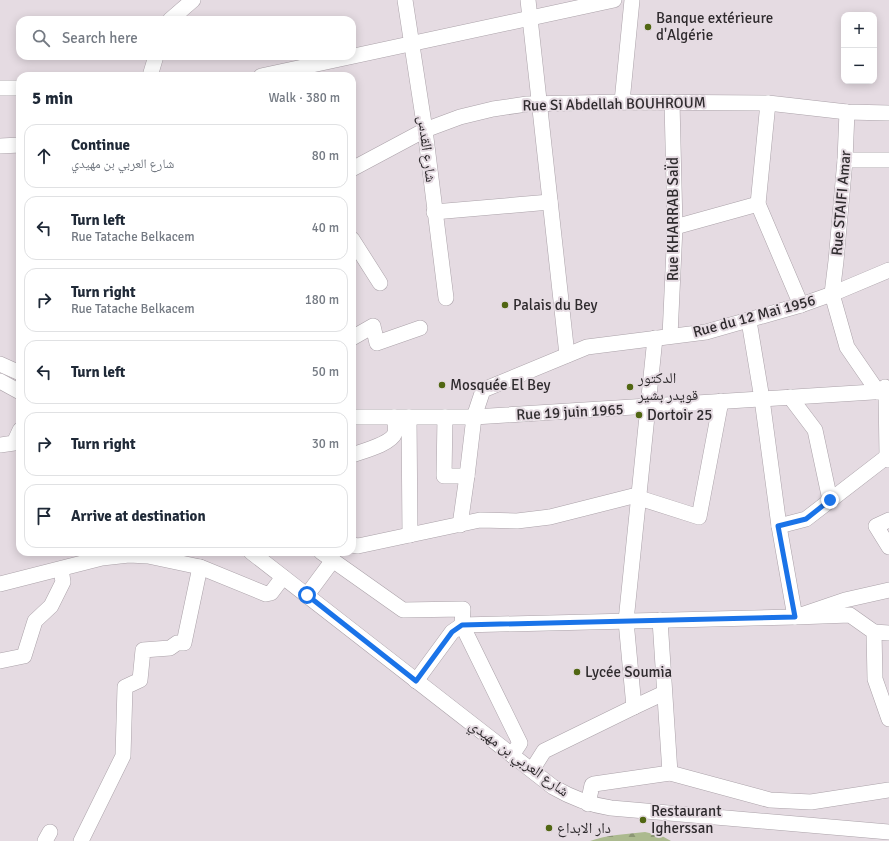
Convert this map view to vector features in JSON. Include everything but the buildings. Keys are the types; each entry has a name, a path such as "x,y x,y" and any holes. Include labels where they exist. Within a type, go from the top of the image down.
{"street":[{"path":"175,16 194,0"},
{"name":"شارع القدس","path":"405,0 425,130 434,212 446,298"},
{"path":"528,0 567,355"},
{"path":"356,57 614,0"},
{"path":"622,102 632,0"},
{"path":"151,72 155,60"},
{"path":"290,72 342,60"},
{"path":"0,88 16,88"},
{"name":"Rue Si Abdellah BOUHROUM","path":"356,167 425,130 460,117 527,104 622,102 768,103 848,112 889,113"},
{"name":"Rue KHARRAB SaÏd","path":"634,707 626,621 648,407 663,337 675,227 672,102"},
{"path":"768,103 758,204 801,305"},
{"name":"Rue STAIFI Amar","path":"832,294 845,160 848,112"},
{"path":"0,146 16,145"},
{"path":"845,160 889,160"},
{"path":"434,212 550,202"},
{"path":"675,227 758,204"},
{"path":"356,245 380,283"},
{"name":"Rue du 12 Mai 1956","path":"460,525 474,417 483,390 593,345 706,332 801,305 832,294 889,270"},
{"path":"778,526 806,519 888,457 886,389 847,347 832,294"},
{"path":"749,320 762,399 778,526 795,617"},
{"path":"356,336 373,326 377,343 420,328"},
{"path":"0,364 16,372"},
{"path":"0,381 16,390"},
{"name":"Rue 19 juin 1965","path":"356,417 474,417 648,407 886,389"},
{"path":"790,397 815,430 830,500"},
{"path":"356,546 480,520 517,521 550,517 633,496 698,517 721,401"},
{"path":"356,453 391,439 402,417"},
{"path":"402,417 410,535"},
{"path":"445,417 444,476 467,476"},
{"path":"0,445 14,443 16,439"},
{"path":"889,520 876,526 889,547"},
{"path":"0,584 102,558 120,556"},
{"path":"148,556 200,567 266,594 271,593 283,578"},
{"name":"شارع العربي بن مهيدي","path":"261,556 283,578 307,595 553,787 588,804 610,808 889,832"},
{"path":"307,595 327,556 403,610 463,608 462,625 520,742 512,755"},
{"path":"81,841 123,756 125,687 140,680 143,650 170,648 178,643 184,644 200,567"},
{"path":"0,661 24,656 35,621 51,606 63,582 61,569"},
{"path":"795,617 845,600 889,590"},
{"path":"416,681 452,632 462,625 850,615 882,633 875,679 884,690 889,719"},
{"path":"660,620 670,773"},
{"path":"532,770 544,751 664,693"},
{"path":"588,804 592,786 594,784 670,773 770,800 811,802 889,790"}],"green space":[{"path":"645,832 662,836 671,841 590,841 610,836"}],"place":[{"name":"Banque extérieure d'Algérie","path":"648,27"},
{"name":"Palais du Bey","path":"505,305"},
{"name":"Mosquée El Bey","path":"442,385"},
{"name":"الدكتور قويدر بشير","path":"630,387"},
{"name":"Dortoir 25","path":"639,415"},
{"name":"Lycée Soumia","path":"577,672"},
{"name":"Restaurant Igherssan","path":"643,820"},
{"name":"دار الابداع","path":"549,828"}],"route":[{"path":"307,595 416,681 452,632 462,625 795,617 778,526 806,519 830,500"}]}
